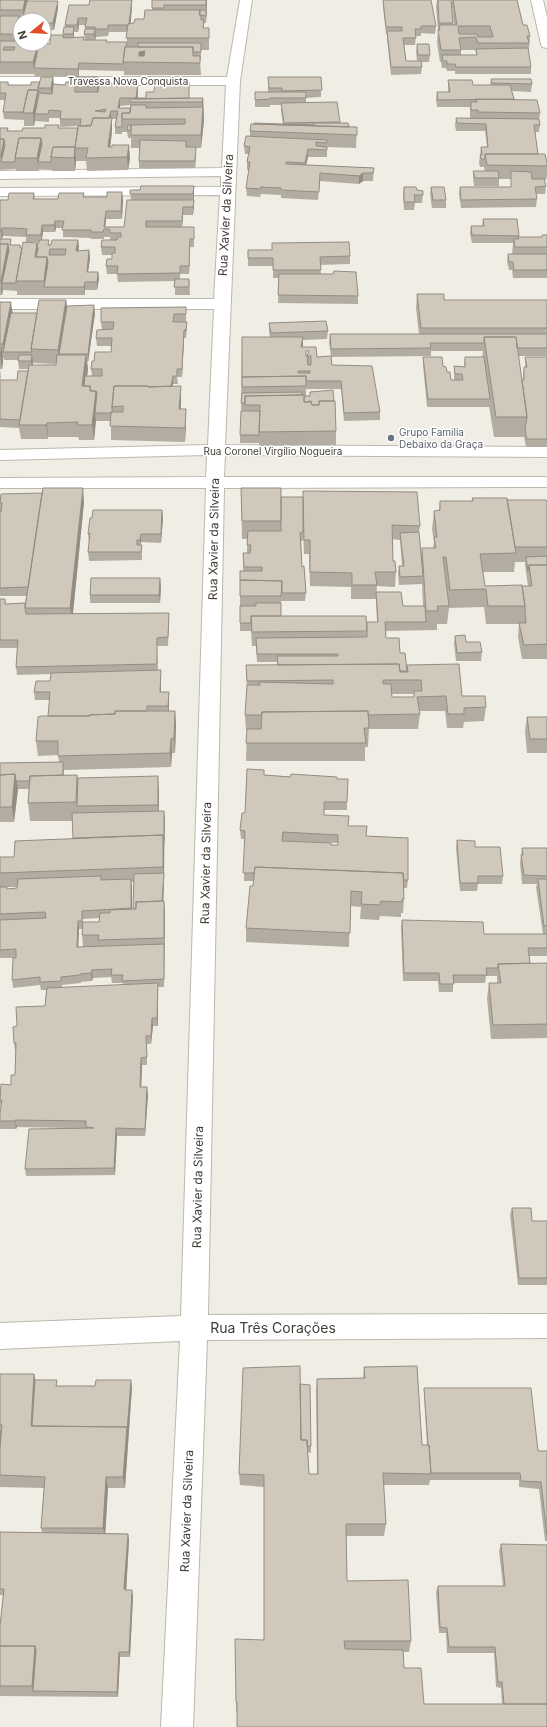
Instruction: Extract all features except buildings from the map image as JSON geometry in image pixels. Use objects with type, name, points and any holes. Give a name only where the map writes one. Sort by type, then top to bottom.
[{"type":"street","points":[[237,0],[258,0]]},
{"type":"street","name":"Rua Xavier da Silveira","points":[[177,1727],[194,1328],[215,482],[222,304],[233,82],[246,0]]},
{"type":"street","points":[[537,0],[547,44]]},
{"type":"street","name":"Travessa Nova Conquista","points":[[0,81],[233,82]]},
{"type":"street","points":[[0,175],[50,174],[228,182]]},
{"type":"street","points":[[46,192],[50,174]]},
{"type":"street","points":[[0,192],[46,192],[228,182]]},
{"type":"street","points":[[0,304],[222,304]]},
{"type":"street","name":"Rua Coronel Virgílio Nogueira","points":[[0,455],[217,450],[547,452]]},
{"type":"street","points":[[0,483],[547,482]]},
{"type":"street","name":"Rua Três Corações","points":[[0,1336],[194,1328],[547,1326]]},
{"type":"place","name":"Grupo Familia Debaixo da Graça","points":[[391,438]]}]
